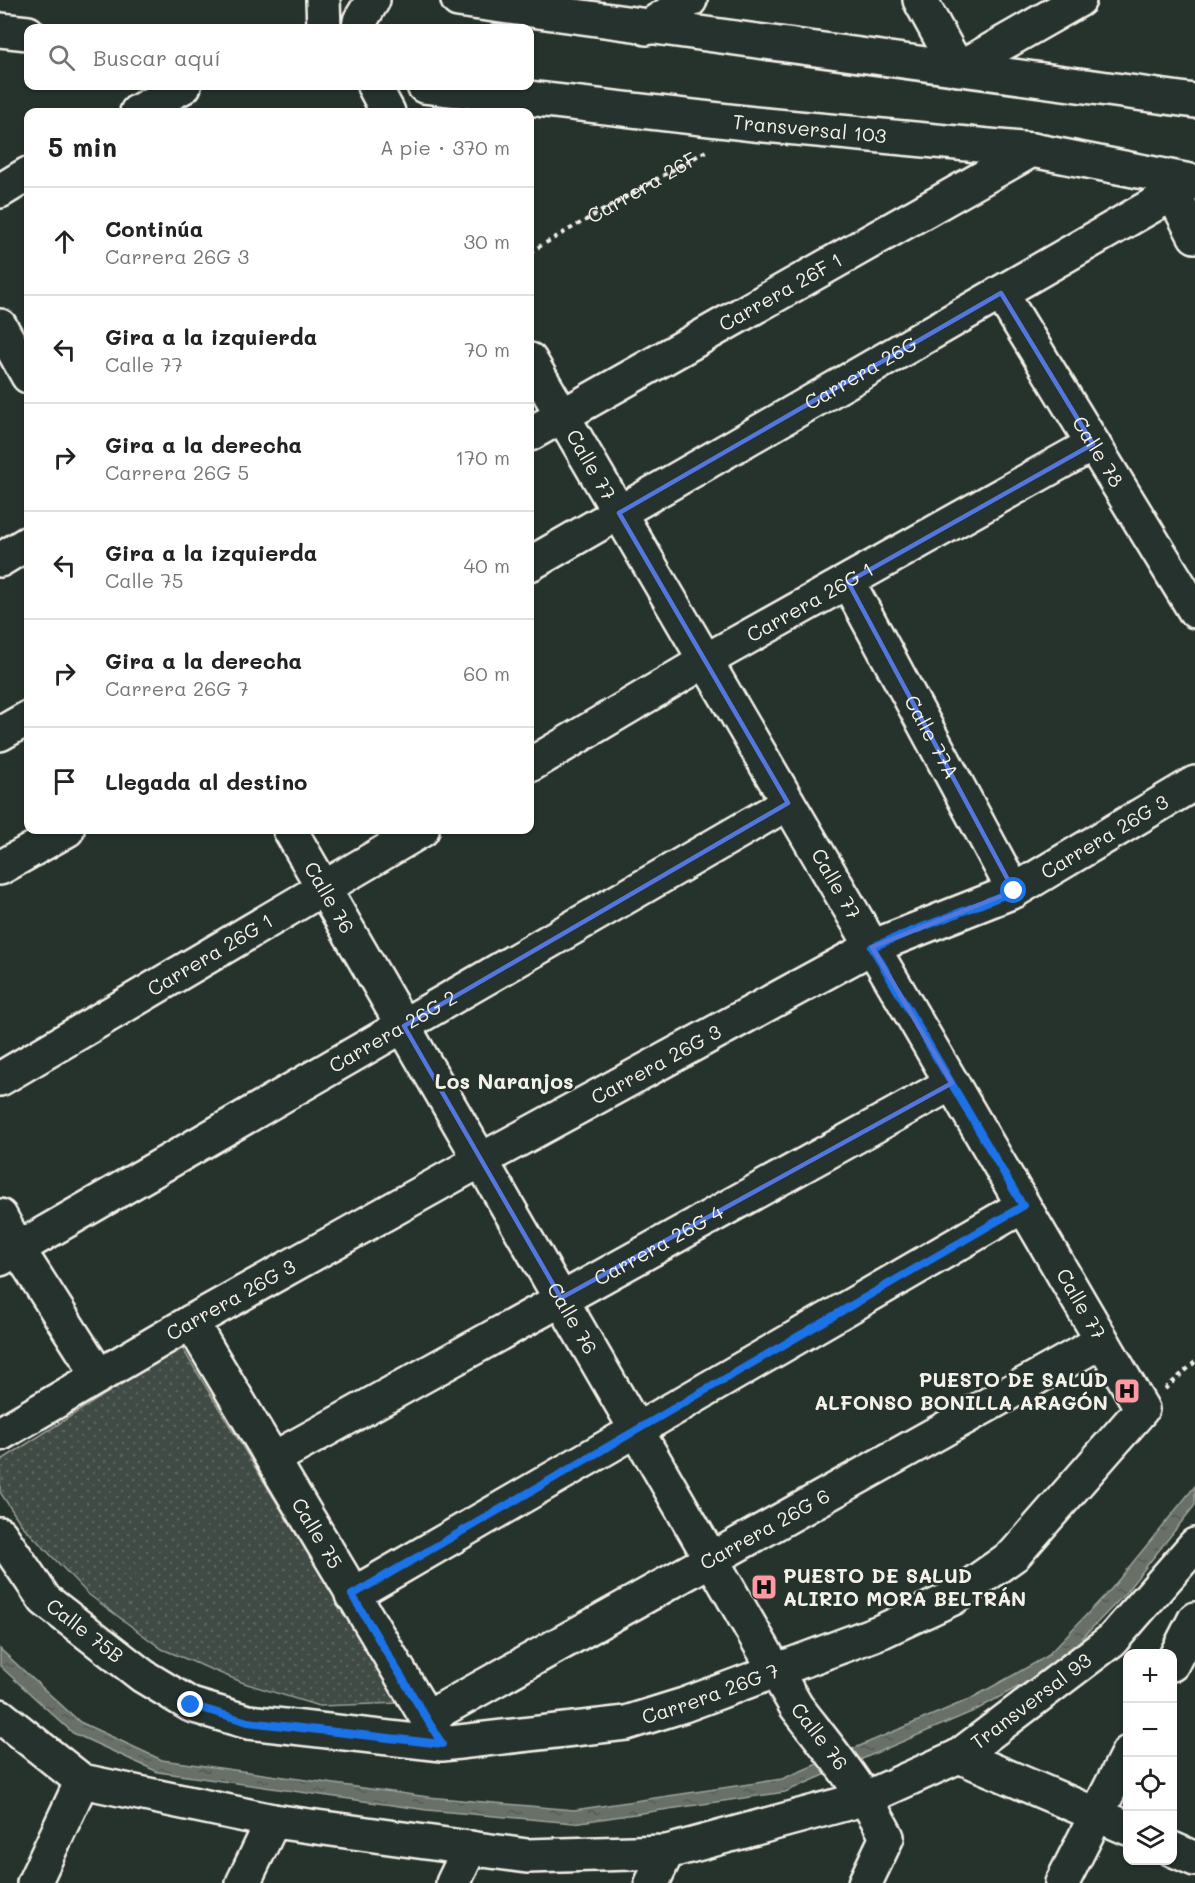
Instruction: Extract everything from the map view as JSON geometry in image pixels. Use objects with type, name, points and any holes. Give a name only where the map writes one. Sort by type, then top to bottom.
[{"type":"street","points":[[323,0],[324,24]]},
{"type":"street","points":[[360,24],[373,0]]},
{"type":"street","points":[[458,0],[646,28],[1195,101]]},
{"type":"street","points":[[646,28],[690,0]]},
{"type":"street","points":[[920,0],[958,69]]},
{"type":"street","points":[[958,69],[1079,0]]},
{"type":"street","points":[[0,30],[24,33]]},
{"type":"street","points":[[144,108],[177,90]]},
{"type":"street","points":[[376,90],[386,108]]},
{"type":"street","name":"Transversal 103","points":[[459,90],[754,124],[1032,150],[1187,186]]},
{"type":"street","name":"Carrera 26F 1","points":[[534,432],[1032,150]]},
{"type":"street","points":[[0,191],[24,176]]},
{"type":"street","points":[[1187,186],[1195,236]]},
{"type":"street","name":"Carrera 26G","points":[[534,562],[1187,186]]},
{"type":"street","name":"Calle 78","points":[[1000,293],[1195,611]]},
{"type":"street","points":[[0,326],[20,370]]},
{"type":"street","name":"Calle 77","points":[[534,367],[1142,1409]]},
{"type":"street","name":"Carrera 26G 1","points":[[534,763],[705,660],[1093,444]]},
{"type":"street","points":[[0,560],[24,545]]},
{"type":"street","name":"Calle 77A","points":[[848,582],[1014,891]]},
{"type":"street","points":[[0,734],[24,720]]},
{"type":"street","name":"Carrera 26G 3","points":[[0,1434],[191,1322],[481,1160],[872,947],[1014,891],[1195,783]]},
{"type":"street","name":"Carrera 26G 2","points":[[9,1254],[788,802]]},
{"type":"street","points":[[0,868],[60,834]]},
{"type":"street","name":"Calle 76","points":[[292,834],[796,1706],[862,1791],[887,1837],[865,1883]]},
{"type":"street","name":"Carrera 26G 1","points":[[0,1079],[415,834]]},
{"type":"street","name":"Carrera 26G 4","points":[[273,1459],[951,1083]]},
{"type":"street","points":[[352,1595],[1023,1206]]},
{"type":"street","points":[[0,1216],[9,1254],[99,1376]]},
{"type":"street","name":"Calle 75","points":[[191,1322],[434,1731]]},
{"type":"street","name":"Carrera 26G 6","points":[[434,1731],[712,1560],[1102,1341]]},
{"type":"street","name":"Carrera 26G 7","points":[[191,1705],[248,1722],[434,1731],[626,1724],[882,1631],[953,1598],[1014,1555],[1142,1409]]},
{"type":"street","name":"Calle 75B","points":[[0,1534],[45,1600],[143,1676],[191,1705]]},
{"type":"street","name":"Transversal 93","points":[[82,1781],[273,1821],[527,1856],[667,1852],[862,1791],[959,1756],[1112,1640],[1195,1545]]},
{"type":"street","points":[[1177,1656],[1195,1619]]},
{"type":"street","points":[[0,1716],[82,1781],[34,1883]]},
{"type":"street","points":[[959,1756],[1123,1826]]},
{"type":"street","points":[[1062,1883],[1126,1757]]},
{"type":"street","points":[[243,1883],[273,1821]]},
{"type":"street","points":[[453,1883],[470,1848]]},
{"type":"street","points":[[1177,1851],[1195,1859]]},
{"type":"street","points":[[652,1883],[667,1852]]},
{"type":"path","name":"Carrera 26F","points":[[534,250],[754,124]]},
{"type":"highlighted area","points":[[1001,293],[1093,444],[848,582],[1014,891],[872,947],[952,1083],[561,1298],[404,1026],[788,803],[619,513]]},
{"type":"shaded area","points":[[181,1346],[399,1703],[319,1706],[244,1683],[162,1649],[88,1594],[21,1524],[0,1492],[0,1461]]},
{"type":"water","points":[[1195,1486],[1195,1505],[1122,1597],[1054,1667],[976,1710],[785,1792],[574,1823],[427,1810],[158,1772],[73,1733],[0,1666],[0,1649],[80,1722],[162,1760],[428,1797],[574,1810],[782,1779],[970,1699],[1046,1657],[1112,1588]]},
{"type":"place","name":"PUESTO DE SALUD ALFONSO BONILLA ARAGÓN","points":[[1127,1391]]},
{"type":"place","name":"PUESTO DE SALUD ALIRIO MORA BELTRÁN","points":[[764,1587]]},
{"type":"district","name":"Los Naranjos","points":[[504,1082]]},
{"type":"route","points":[[191,1705],[248,1722],[442,1744],[352,1595],[1023,1206],[872,947],[1014,891]]}]
